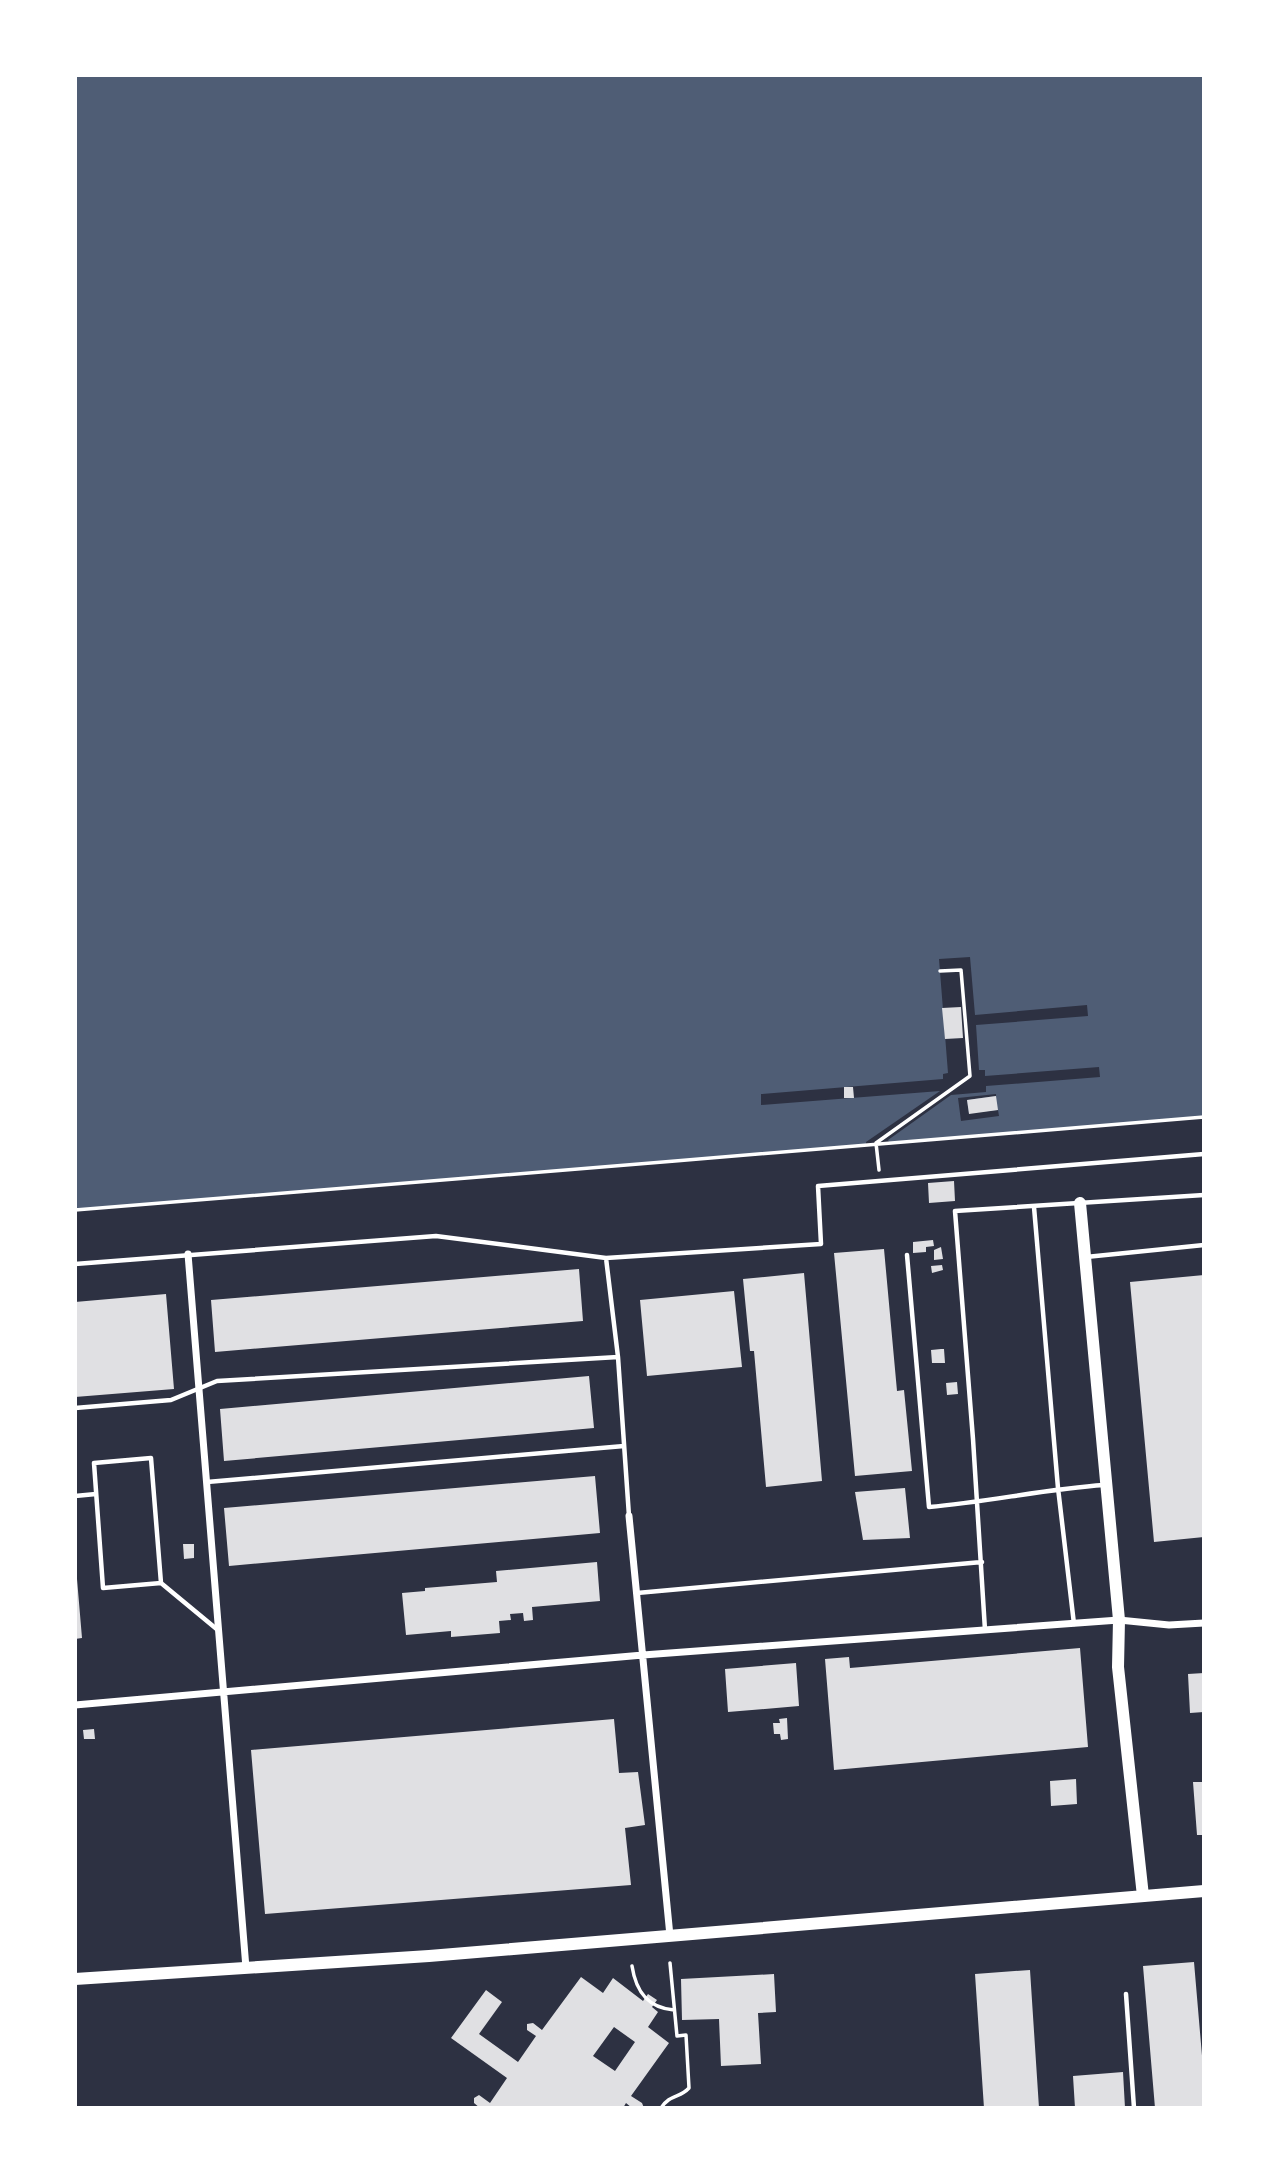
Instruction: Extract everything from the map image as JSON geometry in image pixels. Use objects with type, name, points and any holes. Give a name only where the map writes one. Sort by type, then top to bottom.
[{"type":"street","points":[[1080,1203],[1119,1620],[1118,1667],[1143,1896]]},
{"type":"street","points":[[188,1254],[246,1968]]},
{"type":"street","points":[[629,1516],[670,1936]]},
{"type":"street","points":[[75,1705],[643,1655],[1074,1623],[1119,1620],[1169,1625],[1204,1623]]},
{"type":"street","points":[[75,1979],[670,1936],[1204,1891]]},
{"type":"lane","points":[[75,1264],[436,1236],[606,1258],[821,1244],[818,1186],[1204,1153]]},
{"type":"lane","points":[[985,1630],[955,1211],[1204,1195]]},
{"type":"lane","points":[[1034,1207],[1058,1488],[1074,1623]]},
{"type":"lane","points":[[1085,1257],[1204,1245]]},
{"type":"lane","points":[[907,1255],[929,1507],[978,1503],[1058,1488],[1106,1485]]},
{"type":"lane","points":[[606,1258],[618,1357],[629,1516]]},
{"type":"lane","points":[[75,1408],[171,1400],[217,1381],[618,1357]]},
{"type":"lane","points":[[206,1482],[624,1446]]},
{"type":"lane","points":[[161,1583],[151,1458],[94,1463],[103,1588],[161,1583],[219,1631]]},
{"type":"lane","points":[[75,1496],[96,1494]]},
{"type":"lane","points":[[636,1593],[982,1562]]},
{"type":"lane","points":[[1126,1994],[1134,2108]]},
{"type":"path","points":[[876,1146],[970,1076],[961,970],[940,971]]},
{"type":"path","points":[[75,1210],[1204,1117]]},
{"type":"path","points":[[876,1146],[880,1180]]},
{"type":"path","points":[[661,2108],[666,2099],[687,2092],[689,2088],[686,2035],[677,2036],[670,1963]]},
{"type":"path","points":[[632,1966],[640,1993],[651,1999],[656,2007],[674,2010]]},
{"type":"water","points":[[75,75],[1204,75],[1204,1117],[75,1210]]},
{"type":"pier","points":[[970,957],[975,1015],[1087,1005],[1088,1016],[976,1025],[979,1070],[985,1070],[985,1076],[1099,1067],[1100,1077],[986,1086],[986,1092],[951,1095],[888,1140],[890,1144],[866,1147],[866,1142],[940,1091],[761,1105],[761,1094],[943,1079],[943,1074],[948,1073],[939,959]]},
{"type":"pier","points":[[996,1094],[967,1100],[969,1113],[998,1110],[999,1116],[961,1121],[958,1098]]},
{"type":"building","points":[[961,1007],[963,1038],[945,1039],[942,1008]]},
{"type":"building","points":[[844,1087],[853,1087],[854,1098],[844,1098]]},
{"type":"building","points":[[996,1096],[998,1110],[969,1114],[967,1100]]},
{"type":"building","points":[[954,1181],[955,1201],[929,1203],[928,1183]]},
{"type":"building","points":[[933,1240],[934,1246],[926,1247],[926,1252],[913,1253],[913,1242]]},
{"type":"building","points":[[941,1247],[943,1259],[934,1260],[934,1250]]},
{"type":"building","points":[[884,1249],[897,1391],[904,1390],[912,1471],[855,1476],[834,1253]]},
{"type":"building","points":[[942,1265],[943,1270],[932,1273],[931,1266]]},
{"type":"building","points":[[579,1269],[583,1321],[215,1352],[211,1300]]},
{"type":"building","points":[[804,1273],[822,1481],[766,1487],[754,1351],[750,1351],[743,1279]]},
{"type":"building","points":[[1204,1275],[1204,1537],[1154,1542],[1130,1282]]},
{"type":"building","points":[[734,1291],[742,1367],[647,1376],[640,1300]]},
{"type":"building","points":[[166,1294],[174,1389],[75,1397],[75,1302]]},
{"type":"building","points":[[944,1349],[945,1363],[932,1363],[931,1350]]},
{"type":"building","points":[[589,1376],[594,1428],[224,1461],[220,1409]]},
{"type":"building","points":[[957,1382],[958,1394],[947,1395],[946,1383]]},
{"type":"building","points":[[595,1476],[600,1533],[229,1566],[224,1508]]},
{"type":"building","points":[[905,1488],[910,1538],[863,1540],[855,1492]]},
{"type":"building","points":[[183,1544],[194,1544],[194,1558],[184,1559]]},
{"type":"building","points":[[597,1562],[600,1601],[532,1607],[533,1620],[524,1621],[523,1613],[510,1614],[511,1620],[499,1621],[500,1633],[451,1637],[451,1631],[406,1635],[402,1593],[425,1591],[425,1588],[497,1582],[496,1571]]},
{"type":"building","points":[[75,1579],[82,1638],[75,1639]]},
{"type":"building","points":[[1080,1648],[1088,1747],[834,1770],[825,1659],[849,1657],[850,1668]]},
{"type":"building","points":[[796,1663],[799,1706],[728,1712],[725,1669]]},
{"type":"building","points":[[1204,1673],[1204,1712],[1190,1713],[1188,1674]]},
{"type":"building","points":[[787,1718],[788,1739],[781,1740],[780,1734],[774,1734],[773,1723],[780,1723],[779,1719]]},
{"type":"building","points":[[614,1719],[619,1773],[638,1772],[645,1825],[625,1828],[631,1885],[265,1914],[251,1750]]},
{"type":"building","points":[[94,1729],[95,1739],[84,1739],[83,1730]]},
{"type":"building","points":[[1076,1779],[1077,1804],[1051,1806],[1050,1781]]},
{"type":"building","points":[[1193,1782],[1204,1782],[1204,1835],[1197,1835]]},
{"type":"building","points":[[1194,1962],[1204,2108],[1155,2108],[1143,1966]]},
{"type":"building","points":[[1030,1970],[1039,2108],[984,2108],[975,1974]]},
{"type":"building","points":[[774,1974],[776,2012],[758,2013],[761,2064],[721,2066],[719,2019],[682,2020],[681,1979]]},
{"type":"building","points":[[581,1977],[603,1993],[613,1978],[643,2001],[648,1994],[657,2000],[652,2007],[658,2012],[648,2027],[669,2043],[631,2096],[642,2103],[644,2108],[632,2108],[626,2103],[623,2108],[480,2108],[474,2103],[474,2098],[479,2095],[490,2103],[507,2078],[451,2038],[486,1990],[502,2002],[479,2034],[518,2062],[536,2036],[527,2030],[527,2024],[533,2023],[542,2030]],"holes":[[[614,2027],[635,2042],[615,2071],[593,2056]]]},
{"type":"building","points":[[1123,2072],[1125,2108],[1075,2108],[1073,2076]]}]
